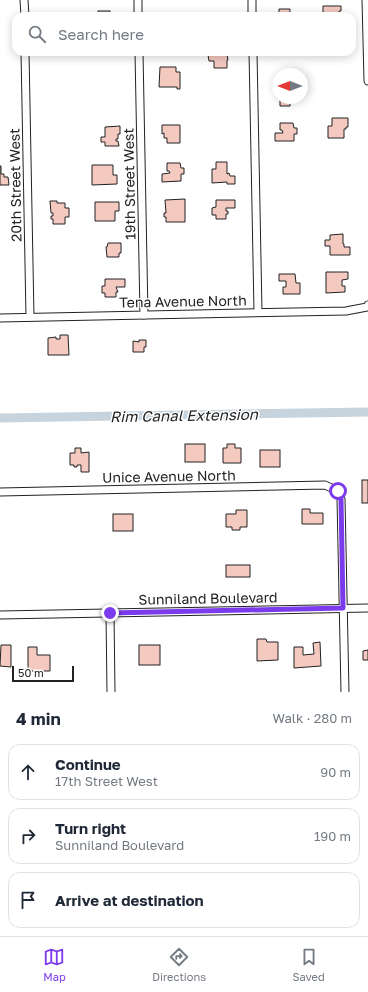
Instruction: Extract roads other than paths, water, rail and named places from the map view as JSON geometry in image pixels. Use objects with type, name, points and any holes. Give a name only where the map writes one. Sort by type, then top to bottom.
[{"type":"street","points":[[24,0],[25,12]]},
{"type":"street","points":[[138,0],[138,12]]},
{"type":"street","points":[[252,0],[252,12]]},
{"type":"street","points":[[366,0],[368,81]]},
{"type":"street","name":"20th Street West","points":[[26,56],[30,317]]},
{"type":"street","name":"19th Street West","points":[[139,56],[144,315]]},
{"type":"street","points":[[253,56],[258,312]]},
{"type":"street","name":"Tena Avenue North","points":[[0,318],[346,311],[368,306]]},
{"type":"street","name":"Unice Avenue North","points":[[0,492],[325,485],[338,491],[341,499],[343,608]]},
{"type":"street","points":[[343,608],[345,692]]},
{"type":"street","name":"Sunniland Boulevard","points":[[0,615],[368,608]]},
{"type":"street","points":[[110,613],[111,692]]},
{"type":"waterway","name":"Rim Canal Extension","points":[[0,418],[368,412]]}]
